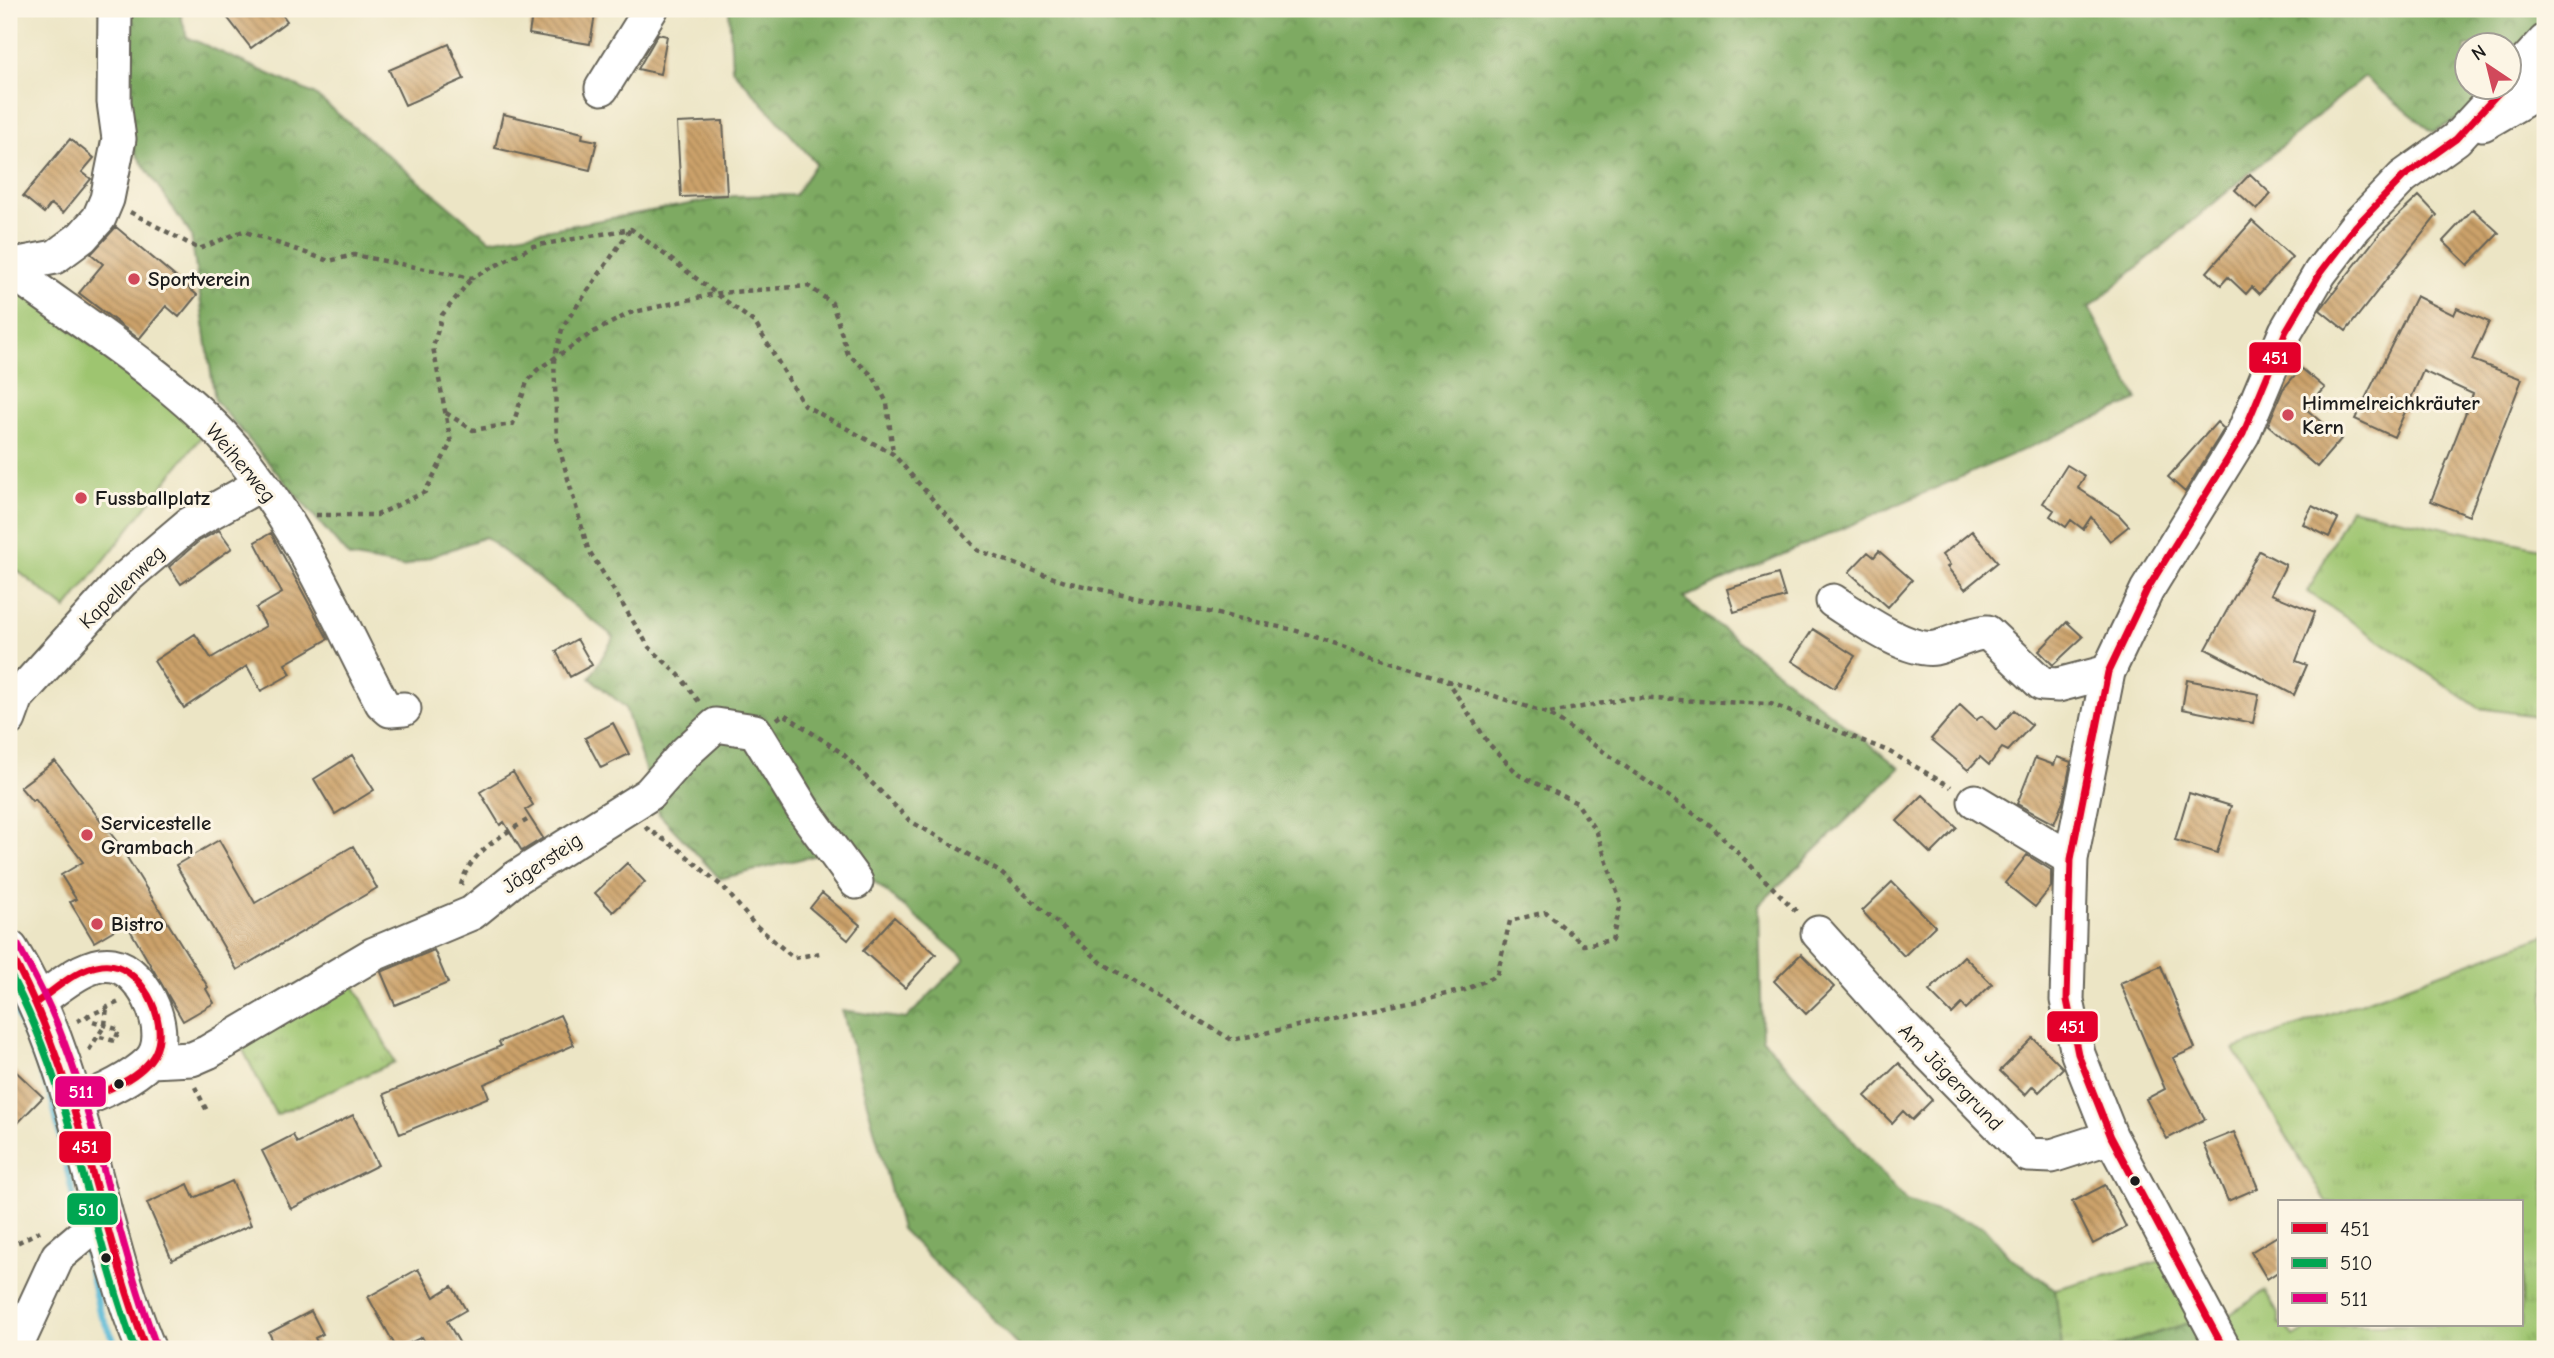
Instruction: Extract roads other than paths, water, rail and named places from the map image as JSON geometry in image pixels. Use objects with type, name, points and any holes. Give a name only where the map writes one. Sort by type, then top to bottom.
[{"type":"main road","points":[[9,950],[37,1002],[74,1103],[122,1286],[146,1349]]},
{"type":"street","points":[[9,267],[55,257],[82,237],[99,218],[107,200],[119,139],[114,102],[115,9]]},
{"type":"street","points":[[602,88],[651,9]]},
{"type":"street","points":[[2522,66],[2545,41]]},
{"type":"street","points":[[2224,1349],[2111,1137],[2078,1054],[2067,1000],[2071,859],[2108,672],[2147,590],[2243,434],[2286,331],[2320,273],[2355,227],[2403,177],[2456,139],[2545,88]]},
{"type":"street","points":[[2456,139],[2490,102]]},
{"type":"street","name":"Weiherweg","points":[[9,267],[173,391],[222,435],[283,515],[382,703],[390,710],[404,709]]},
{"type":"street","name":"Kapellenweg","points":[[9,719],[17,697],[122,581],[187,526],[261,484]]},
{"type":"street","points":[[1833,601],[1911,646],[1933,648],[1972,634],[1987,632],[2042,684],[2058,685],[2108,672]]},
{"type":"street","name":"Jägersteig","points":[[151,1061],[192,1059],[208,1052],[373,954],[472,913],[514,879],[623,813],[649,794],[686,752],[716,725],[755,731],[804,811],[856,882]]},
{"type":"street","points":[[1975,801],[2071,859]]},
{"type":"street","name":"Am Jägergrund","points":[[1818,933],[1896,1020],[2028,1155],[2052,1156],[2111,1137]]},
{"type":"street","points":[[37,1002],[81,973],[98,966],[112,965],[125,970],[141,983],[153,1007],[159,1035],[151,1061],[119,1083],[74,1103]]},
{"type":"street","points":[[15,1349],[58,1256],[103,1218]]},
{"type":"waterway","points":[[9,993],[53,1102],[76,1209]]},
{"type":"waterway","points":[[86,1251],[99,1310],[118,1349]]},
{"type":"place","name":"Sportverein","points":[[134,279]]},
{"type":"place","name":"Himmelreichkräuter Kern","points":[[2288,415]]},
{"type":"place","name":"Fussballplatz","points":[[81,498]]},
{"type":"place","name":"Servicestelle Grambach","points":[[87,835]]},
{"type":"place","name":"Bistro","points":[[97,924]]}]
